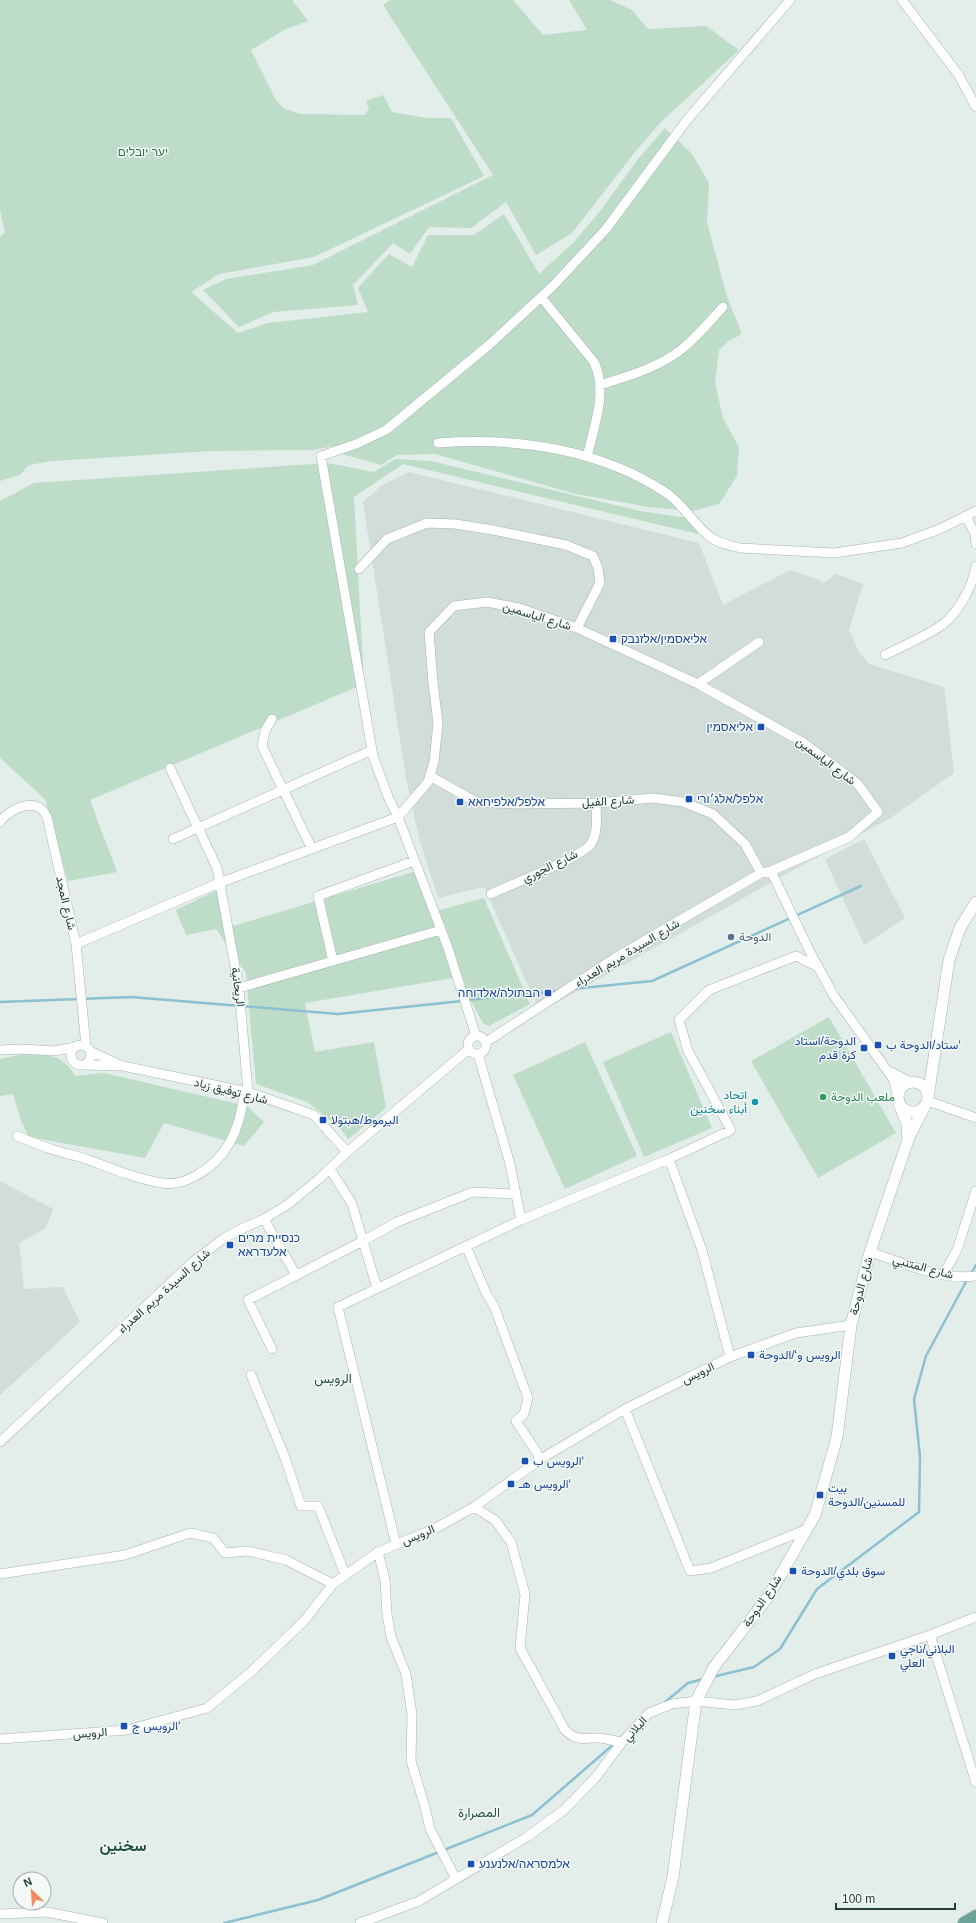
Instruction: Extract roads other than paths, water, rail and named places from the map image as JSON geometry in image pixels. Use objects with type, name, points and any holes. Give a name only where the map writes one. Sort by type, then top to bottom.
[{"type":"main road","points":[[964,1923],[976,1916]]},
{"type":"street","points":[[476,1036],[441,930],[398,817],[388,799],[372,750],[328,487],[321,456],[356,444],[386,430],[489,345],[541,297],[606,229],[687,120],[790,0]]},
{"type":"street","points":[[902,0],[958,74],[976,107]]},
{"type":"street","points":[[541,297],[594,362],[599,373],[600,398],[587,457]]},
{"type":"street","points":[[600,386],[642,371],[681,349],[723,307]]},
{"type":"street","points":[[438,444],[483,440],[520,443],[557,448],[607,463],[645,480],[669,495],[683,507],[708,536],[728,545],[740,548],[834,553],[902,543],[940,529],[976,511]]},
{"type":"street","points":[[966,516],[975,534],[976,544]]},
{"type":"street","points":[[359,569],[387,539],[427,523],[455,524],[493,530],[566,545],[593,556],[598,568],[600,583],[577,628]]},
{"type":"street","points":[[885,655],[941,627],[960,606],[975,576],[976,566]]},
{"type":"street","name":"شارع الياسمين","points":[[398,817],[419,793],[430,776],[438,723],[429,632],[454,606],[487,602],[519,608],[577,628],[698,684],[804,743],[857,783],[878,812],[849,837],[771,871]]},
{"type":"street","points":[[698,684],[759,642]]},
{"type":"street","points":[[272,719],[266,731],[262,746],[282,790],[312,849]]},
{"type":"street","points":[[174,839],[372,750]]},
{"type":"street","name":"الريحانية","points":[[17,1136],[116,1170],[162,1183],[176,1183],[194,1177],[206,1170],[219,1159],[228,1146],[236,1128],[242,1111],[246,1092],[240,988],[217,868],[170,768]]},
{"type":"street","name":"شارع الفيل","points":[[430,776],[476,802],[517,804],[596,803],[653,798],[683,802],[713,814],[745,844],[761,873]]},
{"type":"street","name":"شارع الجوري","points":[[491,894],[555,866],[590,845],[596,830],[596,803]]},
{"type":"street","name":"شارع المجد","points":[[0,822],[16,809],[29,806],[38,807],[47,817],[76,944],[88,1049]]},
{"type":"street","points":[[76,944],[219,883],[398,817]]},
{"type":"street","points":[[333,961],[318,896],[414,861]]},
{"type":"street","points":[[771,871],[818,967],[844,1012],[894,1080],[899,1102],[902,1108],[912,1112],[917,1112],[927,1101]]},
{"type":"street","name":"شارع السيدة مريم العدراء","points":[[486,1042],[615,958],[761,873],[771,871]]},
{"type":"street","name":"شارع الدوحة","points":[[662,1923],[674,1870],[696,1701],[714,1667],[768,1597],[815,1514],[837,1437],[851,1324],[870,1252],[908,1140],[927,1101],[949,960],[960,928],[976,902]]},
{"type":"street","points":[[240,988],[441,930]]},
{"type":"street","points":[[396,1544],[338,1306],[521,1220],[669,1159],[731,1130],[688,1051],[680,1020],[709,990],[759,969],[796,956],[818,967]]},
{"type":"street","points":[[476,1036],[483,1037],[486,1042],[486,1049],[478,1054],[473,1053],[469,1049],[469,1040],[476,1036]]},
{"type":"street","points":[[0,1050],[21,1049],[53,1051],[80,1045],[123,1066]]},
{"type":"street","points":[[74,1063],[71,1054],[76,1047]]},
{"type":"street","points":[[85,1065],[90,1061],[88,1049]]},
{"type":"street","name":"شارع السيدة مريم العدراء","points":[[0,1442],[194,1261],[229,1236],[264,1220],[287,1206],[330,1169],[347,1152],[469,1049]]},
{"type":"street","points":[[53,1051],[81,1066],[123,1066]]},
{"type":"street","points":[[478,1054],[510,1164],[521,1220]]},
{"type":"street","points":[[899,1102],[899,1090],[902,1086],[914,1082],[934,1061]]},
{"type":"street","name":"شارع توفيق زياد","points":[[123,1066],[246,1092],[314,1115],[347,1152]]},
{"type":"street","points":[[888,1070],[894,1075],[914,1082],[925,1088],[927,1101]]},
{"type":"street","points":[[927,1101],[976,1118]]},
{"type":"street","name":"شارع الدوحة","points":[[899,1102],[907,1123],[908,1140]]},
{"type":"street","points":[[669,1159],[702,1250],[730,1357]]},
{"type":"street","points":[[330,1169],[352,1204],[377,1288]]},
{"type":"street","points":[[943,1275],[957,1250],[976,1191]]},
{"type":"street","points":[[272,1348],[248,1300],[397,1222],[473,1192],[515,1194]]},
{"type":"street","points":[[264,1220],[296,1275]]},
{"type":"street","points":[[466,1246],[486,1293],[494,1306],[528,1398],[524,1414],[516,1421],[541,1459]]},
{"type":"street","name":"شارع المتنبي","points":[[870,1252],[943,1275],[964,1278],[976,1276]]},
{"type":"street","name":"الرويس","points":[[0,1739],[127,1730],[207,1708],[251,1672],[304,1621],[333,1584],[378,1552],[436,1528],[474,1507],[541,1459],[625,1409],[730,1357],[796,1333],[851,1324]]},
{"type":"street","points":[[251,1375],[284,1455],[300,1506],[318,1506],[345,1574]]},
{"type":"street","points":[[625,1409],[690,1571],[711,1568],[805,1530]]},
{"type":"street","points":[[474,1507],[496,1520],[511,1542],[525,1594],[520,1648],[565,1730],[574,1738],[583,1740],[599,1738],[622,1742]]},
{"type":"street","points":[[0,1574],[125,1555],[190,1533],[213,1538],[225,1553],[248,1551],[286,1560],[333,1584]]},
{"type":"street","points":[[378,1552],[385,1580],[387,1614],[391,1637],[406,1674],[412,1715],[411,1761],[430,1829],[456,1879]]},
{"type":"street","name":"البلاني","points":[[360,1923],[419,1901],[527,1837],[564,1810],[596,1777],[622,1742],[650,1713],[672,1704],[696,1701],[735,1705],[757,1701],[815,1674],[930,1635],[976,1617]]},
{"type":"street","points":[[930,1635],[976,1783]]},
{"type":"street","points":[[0,1914],[46,1912],[97,1922]]},
{"type":"waterway","points":[[572,989],[652,981],[861,886]]},
{"type":"waterway","points":[[467,1000],[559,991]]},
{"type":"waterway","points":[[0,1002],[131,997],[338,1014],[462,1001]]},
{"type":"waterway","points":[[971,1274],[976,1265]]},
{"type":"waterway","points":[[712,1677],[754,1667],[780,1649],[817,1589],[919,1512],[920,1457],[914,1399],[926,1356],[968,1278]]},
{"type":"waterway","points":[[664,1703],[688,1683],[703,1679]]},
{"type":"waterway","points":[[444,1850],[532,1815],[615,1743]]},
{"type":"waterway","points":[[224,1923],[318,1900],[439,1852]]},
{"type":"place","name":"אליאסמין/אלזנבק","points":[[613,639]]},
{"type":"place","name":"אליאסמין","points":[[761,727]]},
{"type":"place","name":"אלפל/אלג׳ורי","points":[[689,799]]},
{"type":"place","name":"אלפל/אלפיחאא","points":[[460,802]]},
{"type":"place","name":"الدوحة","points":[[731,937]]},
{"type":"place","name":"הבתולה/אלדוחה","points":[[548,993]]},
{"type":"place","name":"ستاد/الدوحة ب‘","points":[[878,1045]]},
{"type":"place","name":"الدوحة/استاد كرة قدم","points":[[864,1048]]},
{"type":"place","name":"ملعب الدوحة","points":[[823,1097]]},
{"type":"place","name":"اتحاد أبناء سخنين","points":[[755,1102]]},
{"type":"place","name":"اليرموط/هبتولا","points":[[323,1120]]},
{"type":"place","name":"כנסיית מרים אלעדראא","points":[[230,1245]]},
{"type":"place","name":"الرويس و‘/الدوحة","points":[[751,1355]]},
{"type":"place","name":"الرويس ب‘","points":[[525,1461]]},
{"type":"place","name":"الرويس هـ‘","points":[[511,1484]]},
{"type":"place","name":"بيت للمسنين/الدوحة","points":[[820,1495]]},
{"type":"place","name":"سوق بلدي/الدوحة","points":[[793,1571]]},
{"type":"place","name":"البلاني/ناجي العلي","points":[[892,1656]]},
{"type":"place","name":"الرويس ج‘","points":[[124,1726]]},
{"type":"place","name":"אלמסראה/אלנענע","points":[[471,1864]]},
{"type":"district","name":"الرويس","points":[[333,1378]]},
{"type":"district","name":"المصرارة","points":[[479,1812]]},
{"type":"district","name":"سخنين","points":[[123,1845]]},
{"type":"park label","name":"יער יובלים","points":[[143,152]]}]
